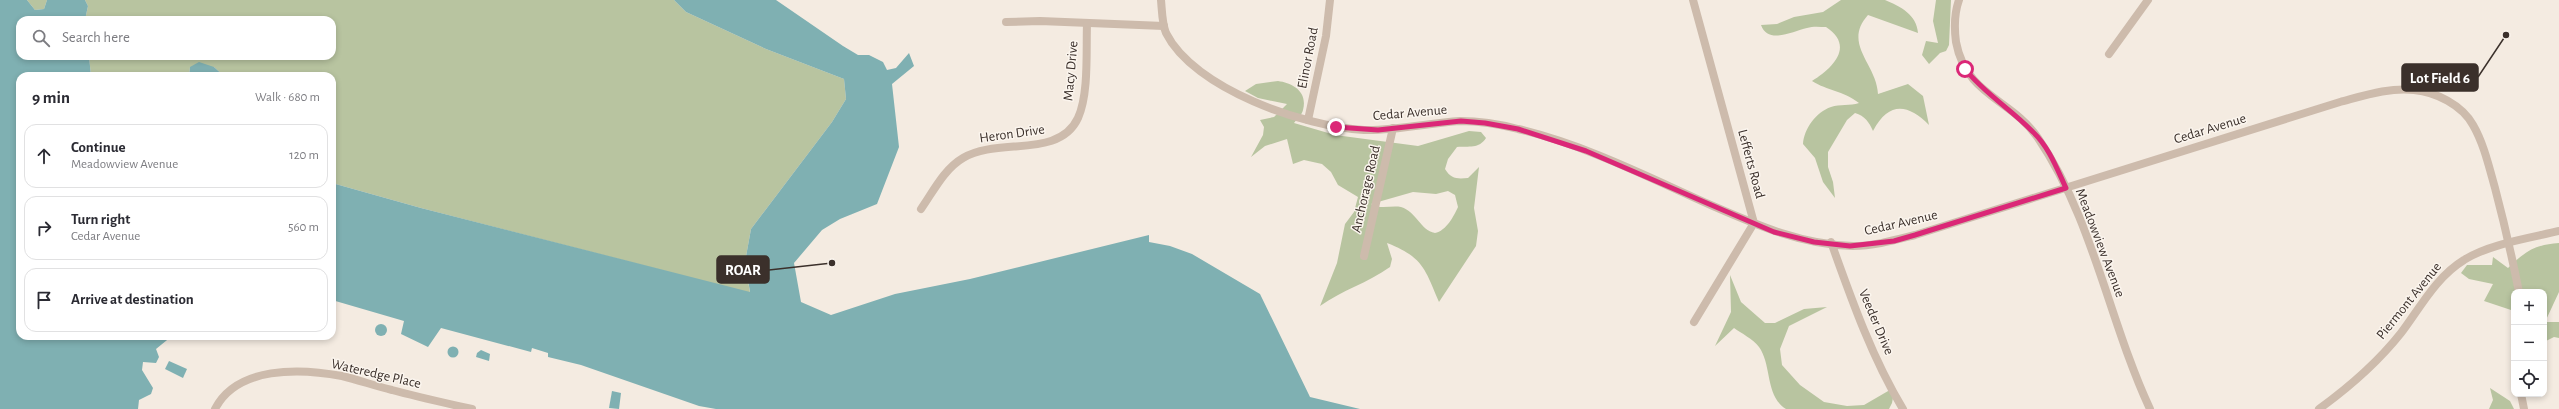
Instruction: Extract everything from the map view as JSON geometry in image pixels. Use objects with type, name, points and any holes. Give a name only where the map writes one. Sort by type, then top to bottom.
[{"type":"street","name":"Cedar Avenue","points":[[1161,0],[1164,26],[1171,40],[1181,54],[1212,80],[1260,104],[1289,116],[1363,130],[1461,121],[1485,123],[1518,129],[1586,151],[1754,223],[1799,239],[1860,246],[1894,241],[2340,102],[2382,91],[2413,89],[2429,92],[2459,108],[2473,124],[2486,155],[2510,243],[2518,289]]},
{"type":"street","name":"Elinor Road","points":[[1308,120],[1326,36],[1330,0]]},
{"type":"street","name":"Lefferts Road","points":[[1694,0],[1754,223]]},
{"type":"street","name":"Meadowview Avenue","points":[[1959,0],[1954,31],[1959,57],[1965,69],[1979,86],[2035,133],[2052,158],[2066,188],[2104,286],[2132,372],[2150,409]]},
{"type":"street","points":[[2109,54],[2148,0]]},
{"type":"street","name":"Macy Drive","points":[[1006,22],[1040,21],[1164,26]]},
{"type":"street","name":"Macy Drive","points":[[1061,137],[1071,128],[1078,118],[1083,101],[1087,24]]},
{"type":"street","name":"Anchorage Road","points":[[1364,256],[1393,128]]},
{"type":"street","name":"Heron Drive","points":[[921,209],[945,174],[954,164],[970,153],[993,147],[1047,143],[1061,137]]},
{"type":"street","points":[[1694,322],[1754,223]]},
{"type":"street","name":"Piermont Avenue","points":[[2319,409],[2339,394],[2382,354],[2449,271],[2474,255],[2510,243],[2559,231]]},
{"type":"street","name":"Veeder Drive","points":[[1831,242],[1846,286],[1892,390],[1903,409]]},
{"type":"street","name":"Wateredge Place","points":[[215,409],[221,397],[235,386],[255,377],[302,372],[342,376],[472,409]]},
{"type":"street","points":[[2522,397],[2524,409]]},
{"type":"green space","points":[[27,0],[47,0],[44,9],[35,10]]},
{"type":"green space","points":[[85,0],[674,0],[686,12],[766,49],[844,79],[846,99],[832,122],[751,229],[745,262],[750,293],[421,208],[336,184],[336,72],[220,72],[214,67],[190,67],[189,72],[91,72],[89,60],[336,60],[336,16],[86,16],[88,6]]},
{"type":"green space","points":[[1841,0],[1885,0],[1902,8],[1915,21],[1918,33],[1868,15],[1861,25],[1858,35],[1859,45],[1876,83],[1878,94],[1908,84],[1923,96],[1929,125],[1914,113],[1899,109],[1892,110],[1886,114],[1879,121],[1873,131],[1866,120],[1855,113],[1847,120],[1828,152],[1828,167],[1833,182],[1835,198],[1823,182],[1815,158],[1803,144],[1808,127],[1820,113],[1834,106],[1859,103],[1847,95],[1812,81],[1827,70],[1838,56],[1840,49],[1839,42],[1835,34],[1826,27],[1809,27],[1788,34],[1775,36],[1764,31],[1761,25],[1777,24],[1794,17],[1823,12]]},
{"type":"green space","points":[[1936,0],[1951,0],[1949,45],[1946,51],[1940,53],[1929,64],[1922,55],[1926,41],[1938,43],[1933,21]]},
{"type":"green space","points":[[1278,81],[1289,84],[1298,89],[1304,103],[1302,114],[1294,123],[1335,135],[1418,146],[1469,131],[1481,132],[1486,138],[1483,142],[1473,146],[1457,147],[1448,159],[1445,169],[1452,177],[1468,178],[1479,167],[1474,208],[1478,231],[1476,246],[1439,302],[1426,273],[1416,259],[1399,248],[1387,243],[1392,259],[1390,267],[1373,278],[1328,300],[1320,306],[1337,263],[1345,224],[1354,212],[1358,197],[1338,185],[1331,172],[1322,164],[1304,160],[1293,164],[1287,139],[1265,146],[1251,157],[1263,135],[1264,127],[1260,120],[1274,117],[1287,104],[1258,98],[1245,91],[1256,84]],"holes":[[[1448,191],[1455,195],[1458,207],[1454,215],[1443,229],[1435,233],[1426,228],[1406,209],[1401,207],[1378,207],[1371,204],[1413,192],[1436,194]]]},
{"type":"green space","points":[[2559,243],[2559,292],[2547,318],[2547,289],[2511,289],[2511,310],[2484,301],[2493,284],[2469,279],[2461,273],[2467,265],[2492,265],[2493,257],[2508,268],[2525,253],[2537,247]]},
{"type":"green space","points":[[1730,275],[1741,302],[1765,323],[1775,323],[1804,309],[1827,307],[1789,326],[1780,349],[1782,365],[1800,385],[1824,402],[1847,406],[1864,405],[1895,387],[1892,403],[1889,409],[1786,409],[1779,403],[1775,396],[1763,354],[1754,341],[1734,328],[1715,346],[1731,312]]},
{"type":"green space","points":[[2547,322],[2559,322],[2559,338],[2554,337],[2547,340]]},
{"type":"green space","points":[[2490,388],[2510,401],[2514,409],[2489,409],[2493,400]]},
{"type":"water","points":[[0,0],[27,0],[35,10],[44,9],[47,0],[85,0],[88,6],[86,16],[16,16],[16,60],[89,60],[91,72],[16,72],[16,340],[167,340],[156,349],[159,357],[156,363],[143,362],[142,370],[153,388],[151,394],[139,400],[138,409],[0,409]]},
{"type":"water","points":[[674,0],[776,0],[858,55],[869,55],[883,62],[887,70],[896,68],[909,53],[914,66],[892,84],[899,147],[877,204],[840,219],[822,230],[794,263],[801,302],[831,315],[895,294],[970,279],[1149,235],[1149,242],[1170,246],[1192,254],[1260,294],[1310,397],[1360,409],[716,409],[699,406],[581,365],[548,357],[548,353],[532,348],[531,352],[441,328],[428,347],[401,334],[404,321],[336,301],[336,184],[421,208],[750,292],[745,262],[751,229],[832,122],[846,99],[844,79],[766,49],[686,12]]},
{"type":"water","points":[[199,62],[214,67],[220,72],[189,72],[190,67]]},
{"type":"water","points":[[379,324],[383,324],[387,330],[383,336],[379,336],[375,332],[375,328]]},
{"type":"water","points":[[451,347],[455,347],[457,348],[457,356],[451,357],[448,354],[448,350]]},
{"type":"water","points":[[481,350],[490,354],[489,361],[476,357],[477,353]]},
{"type":"water","points":[[169,361],[187,369],[183,378],[165,369]]},
{"type":"water","points":[[612,391],[621,393],[619,409],[609,408]]},
{"type":"place","name":"Lot Field 6","points":[[2506,35]]},
{"type":"place","name":"ROAR","points":[[832,263]]},
{"type":"route","points":[[1336,127],[1378,130],[1461,121],[1485,123],[1518,129],[1557,140],[1586,151],[1774,232],[1814,242],[1831,242],[1850,246],[1860,246],[1894,241],[2066,188],[2052,158],[2035,133],[2018,117],[1991,98],[1965,69]]}]
